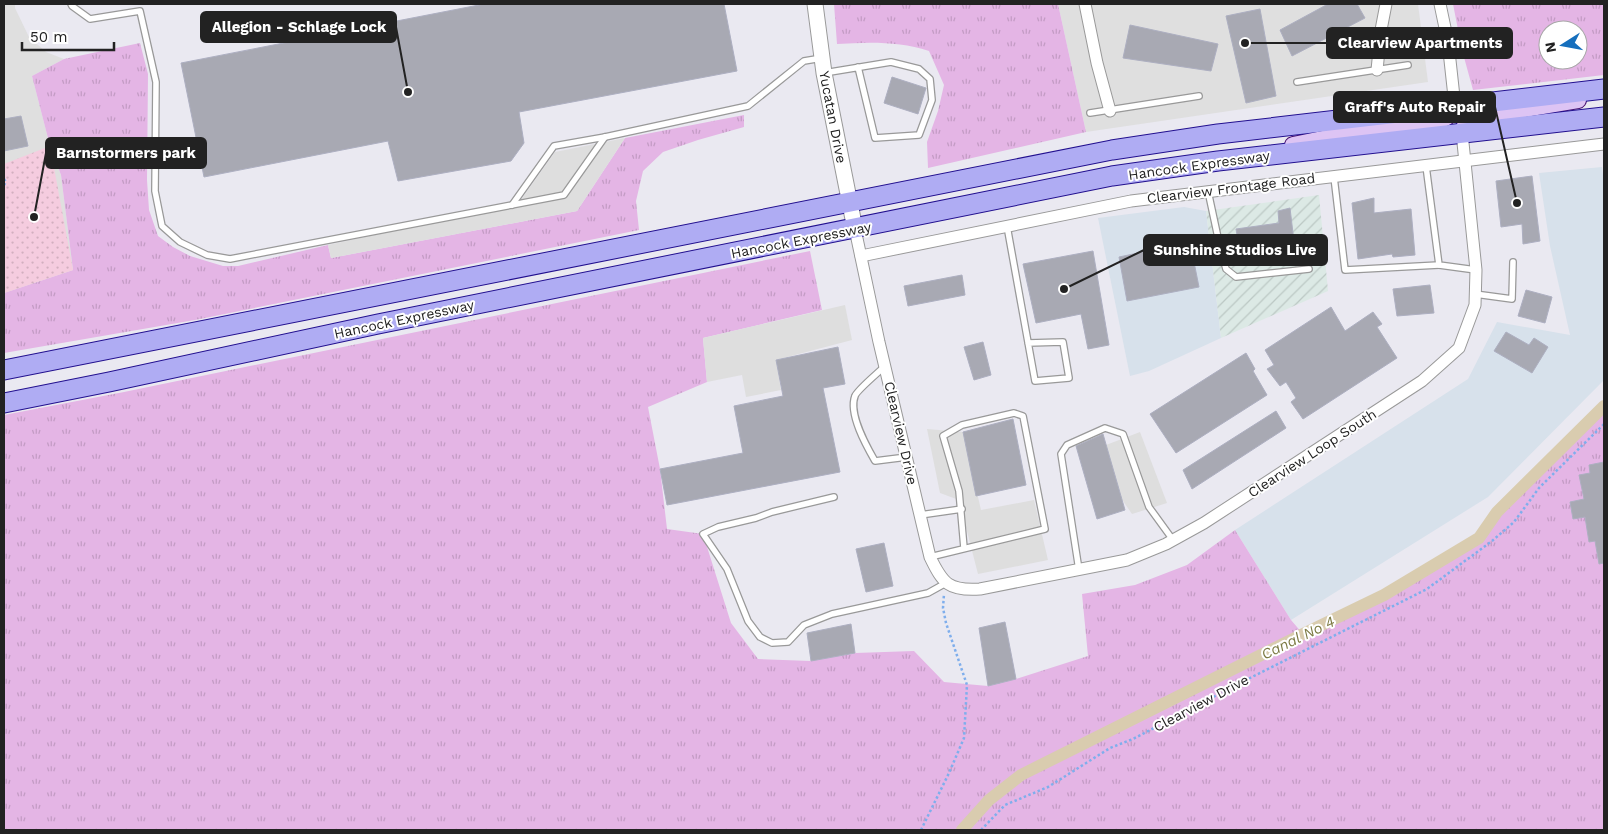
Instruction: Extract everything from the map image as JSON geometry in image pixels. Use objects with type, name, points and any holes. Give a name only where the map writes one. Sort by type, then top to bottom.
[{"type":"main road","name":"Hancock Expressway","points":[[4,370],[1103,152],[1178,140],[1604,89]]},
{"type":"main road","points":[[1462,133],[1464,126],[1469,120],[1477,117],[1575,101],[1604,93]]},
{"type":"main road","points":[[1260,156],[1296,145],[1347,134],[1438,121],[1447,118],[1455,106]]},
{"type":"main road","name":"Hancock Expressway","points":[[4,403],[388,322],[1112,176],[1218,160],[1604,117]]},
{"type":"street","name":"Yucatan Drive","points":[[815,4],[823,65],[855,229]]},
{"type":"street","points":[[1085,4],[1097,63],[1110,110]]},
{"type":"street","points":[[1376,70],[1386,4]]},
{"type":"street","points":[[1440,4],[1448,42],[1455,106]]},
{"type":"street","name":"Clearview Loop South","points":[[946,583],[955,587],[980,589],[1127,560],[1173,540],[1204,523],[1422,381],[1459,348],[1475,304],[1476,270],[1462,133]]},
{"type":"street","name":"Clearview Frontage Road","points":[[861,256],[1131,201],[1604,144]]},
{"type":"street","name":"Clearview Drive","points":[[855,229],[930,556],[938,574],[946,583]]},
{"type":"lane","points":[[71,4],[90,20],[140,11],[156,82],[155,191],[162,226],[180,242],[207,255],[230,259],[564,195],[605,137]]},
{"type":"lane","points":[[512,205],[554,146],[748,106],[804,61],[823,65],[858,67],[891,62],[920,69],[930,79],[932,100],[919,135],[875,138],[858,67]]},
{"type":"lane","points":[[1297,82],[1408,65]]},
{"type":"lane","points":[[1090,113],[1199,96]]},
{"type":"lane","points":[[1426,165],[1438,265]]},
{"type":"lane","points":[[1334,176],[1345,270],[1438,265],[1476,270]]},
{"type":"lane","points":[[1208,191],[1226,269],[1236,276],[1309,270]]},
{"type":"lane","points":[[1007,226],[1028,343],[1035,381],[1069,378],[1063,342],[1028,343]]},
{"type":"lane","points":[[1475,294],[1512,299],[1513,262]]},
{"type":"lane","points":[[885,366],[855,396],[854,409],[864,441],[875,462],[906,456]]},
{"type":"lane","points":[[930,556],[1045,530],[1023,416],[1014,413],[962,425],[943,436],[959,491],[964,548]]},
{"type":"lane","points":[[1079,570],[1060,454],[1067,444],[1105,428],[1123,434],[1149,507],[1173,540]]},
{"type":"lane","points":[[834,497],[718,527],[703,534],[726,569],[748,621],[760,637],[772,643],[788,642],[804,625],[832,614],[928,593],[946,583]]},
{"type":"lane","points":[[920,515],[962,509]]},
{"type":"path","points":[[4,179],[6,182],[4,185]]},
{"type":"path","name":"Clearview Drive","points":[[981,830],[1005,805],[1048,787],[1110,748],[1133,739],[1427,589],[1492,541],[1514,522],[1538,488],[1604,424]]},
{"type":"path","points":[[921,830],[949,774],[964,738],[967,686],[946,623],[943,608],[946,583]]},
{"type":"shaded area","points":[[4,4],[15,4],[15,8],[29,37],[46,52],[64,59],[32,76],[50,146],[61,175],[73,270],[4,293]]},
{"type":"shaded area","points":[[1058,4],[1418,4],[1428,82],[1086,132]]},
{"type":"shaded area","points":[[625,138],[577,211],[331,258],[328,245],[518,204],[555,152]]},
{"type":"shaded area","points":[[50,146],[73,270],[4,293],[4,164]]},
{"type":"shaded area","points":[[1602,167],[1604,183],[1604,380],[1488,497],[1291,620],[1235,530],[1468,379],[1497,322],[1570,335],[1550,246],[1539,173]]},
{"type":"shaded area","points":[[1319,195],[1328,291],[1221,338],[1206,211]]},
{"type":"shaded area","points":[[1184,207],[1206,211],[1221,338],[1149,371],[1130,376],[1098,218]]},
{"type":"shaded area","points":[[845,305],[852,340],[776,360],[781,390],[746,397],[742,375],[707,382],[703,338]]},
{"type":"shaded area","points":[[927,429],[963,432],[981,510],[1034,500],[1048,560],[978,574],[959,500],[940,493]]},
{"type":"shaded area","points":[[1140,432],[1167,503],[1132,514],[1121,498],[1106,445]]},
{"type":"green space","points":[[834,4],[1058,4],[1086,132],[928,168],[927,142],[938,111],[944,85],[929,51],[895,44],[837,44]]},
{"type":"green space","points":[[1453,4],[1604,4],[1604,75],[1473,90],[1462,50]]},
{"type":"green space","points":[[140,43],[148,74],[147,180],[149,210],[158,236],[190,256],[223,266],[238,266],[328,245],[331,258],[577,211],[625,138],[744,115],[744,127],[663,152],[643,171],[636,201],[639,230],[195,320],[4,353],[4,293],[73,270],[61,175],[50,146],[32,76],[64,59]]},
{"type":"green space","points":[[810,251],[822,310],[703,338],[707,382],[648,407],[660,469],[667,529],[703,534],[731,623],[758,659],[811,661],[855,653],[914,651],[944,682],[988,686],[1016,679],[1088,656],[1082,594],[1135,585],[1187,565],[1235,530],[1291,620],[1303,634],[1416,575],[1479,538],[1497,512],[1604,408],[1604,830],[4,830],[4,415]]},
{"type":"building","points":[[484,4],[724,4],[737,71],[519,112],[524,143],[511,161],[398,181],[388,141],[204,177],[181,63]]},
{"type":"building","points":[[1328,4],[1357,4],[1365,18],[1292,56],[1280,30]]},
{"type":"building","points":[[1260,9],[1276,96],[1246,103],[1226,16]]},
{"type":"building","points":[[1130,25],[1218,44],[1211,71],[1123,58]]},
{"type":"building","points":[[892,77],[926,88],[918,114],[884,103]]},
{"type":"building","points":[[21,116],[28,146],[4,151],[4,119]]},
{"type":"building","points":[[1532,176],[1540,241],[1523,244],[1522,224],[1501,227],[1496,181]]},
{"type":"building","points":[[1374,198],[1374,213],[1411,209],[1415,255],[1393,257],[1392,254],[1358,259],[1352,203]]},
{"type":"building","points":[[1290,208],[1295,250],[1241,258],[1236,229],[1279,223],[1278,211]]},
{"type":"building","points":[[1190,242],[1199,287],[1127,301],[1119,257]]},
{"type":"building","points":[[1093,251],[1109,345],[1088,349],[1081,314],[1036,323],[1023,264]]},
{"type":"building","points":[[962,275],[965,295],[908,306],[904,286]]},
{"type":"building","points":[[1430,285],[1434,313],[1397,316],[1393,289]]},
{"type":"building","points":[[1526,290],[1552,297],[1545,323],[1518,316]]},
{"type":"building","points":[[1331,307],[1345,331],[1373,312],[1382,324],[1377,327],[1397,358],[1303,419],[1291,402],[1296,398],[1286,382],[1280,386],[1267,369],[1274,365],[1265,350]]},
{"type":"building","points":[[1506,332],[1529,345],[1534,338],[1548,347],[1532,373],[1494,351]]},
{"type":"building","points":[[983,342],[991,375],[974,380],[964,347]]},
{"type":"building","points":[[838,347],[845,384],[823,388],[840,472],[667,505],[660,469],[743,453],[734,406],[783,396],[776,360]]},
{"type":"building","points":[[1246,353],[1255,369],[1253,371],[1267,395],[1176,453],[1150,414]]},
{"type":"building","points":[[1276,411],[1286,428],[1192,489],[1183,470]]},
{"type":"building","points":[[1013,419],[1026,485],[976,496],[963,432]]},
{"type":"building","points":[[1103,434],[1125,510],[1097,519],[1076,446]]},
{"type":"building","points":[[1604,462],[1604,563],[1599,564],[1595,541],[1589,542],[1585,517],[1573,519],[1570,502],[1584,499],[1579,475],[1590,473],[1589,465]]},
{"type":"building","points":[[884,543],[893,586],[866,592],[856,549]]},
{"type":"building","points":[[1005,622],[1016,679],[988,686],[979,628]]},
{"type":"building","points":[[851,624],[855,653],[811,661],[807,633]]},
{"type":"waterway","name":"Canal No 4","points":[[962,830],[989,800],[1021,775],[1384,595],[1479,538],[1497,512],[1604,406]]},
{"type":"place","name":"Clearview Apartments","points":[[1245,43]]},
{"type":"place","name":"Allegion - Schlage Lock","points":[[408,92]]},
{"type":"place","name":"Graff's Auto Repair","points":[[1517,203]]},
{"type":"place","name":"Barnstormers park","points":[[34,217]]},
{"type":"place","name":"Sunshine Studios Live","points":[[1064,289]]}]
